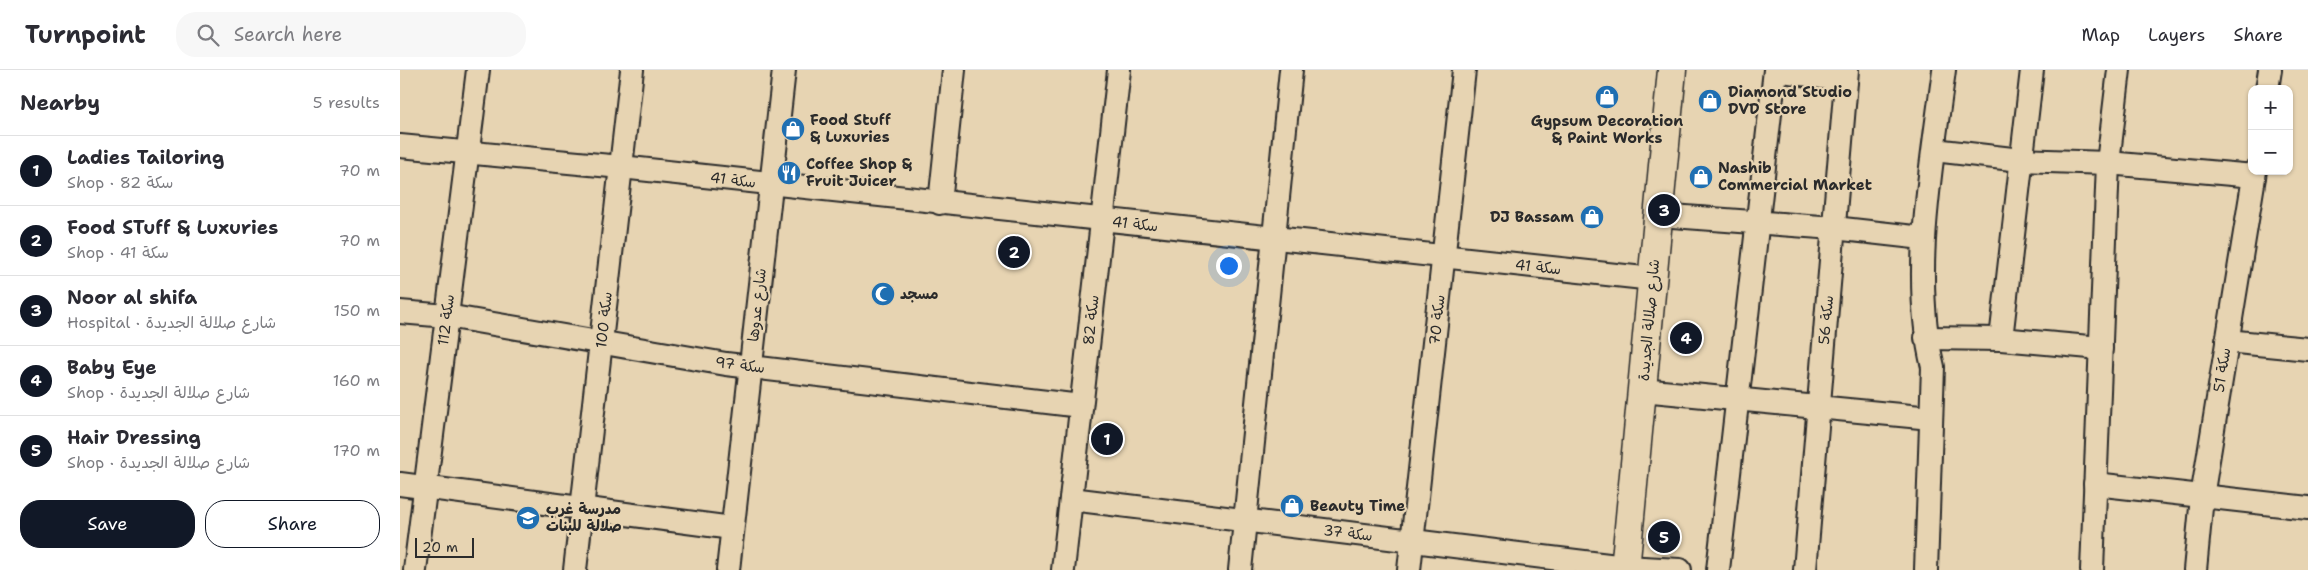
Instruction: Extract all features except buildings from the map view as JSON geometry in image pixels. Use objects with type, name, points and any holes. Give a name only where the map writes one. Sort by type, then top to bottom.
[{"type":"street","name":"سكة 112","points":[[415,570],[478,70]]},
{"type":"street","name":"سكة 100","points":[[575,570],[632,70]]},
{"type":"street","name":"شارع عدوها","points":[[728,570],[784,70]]},
{"type":"street","points":[[940,203],[954,70]]},
{"type":"street","name":"سكة 82","points":[[1063,570],[1118,70]]},
{"type":"street","points":[[1240,570],[1291,70]]},
{"type":"street","name":"سكة 70","points":[[1409,570],[1464,70]]},
{"type":"street","name":"شارع صلالة الجديدة","points":[[1625,568],[1672,70]]},
{"type":"street","points":[[1718,570],[1776,70],[1846,76]]},
{"type":"street","points":[[1926,570],[1933,367],[1926,338],[1923,238],[1944,70]]},
{"type":"street","points":[[2001,339],[2032,70]]},
{"type":"street","points":[[2092,570],[2108,163],[2119,70]]},
{"type":"street","points":[[2268,85],[2270,70]]},
{"type":"street","name":"سكة 56","points":[[1805,570],[1846,76]]},
{"type":"street","name":"سكة 41","points":[[400,146],[621,167],[771,185],[1652,279]]},
{"type":"street","points":[[1934,150],[2021,160],[2108,163],[2248,173]]},
{"type":"street","name":"سكة 51","points":[[2195,570],[2202,497],[2254,175]]},
{"type":"street","points":[[1659,215],[1834,228],[1923,238]]},
{"type":"street","name":"سكة 97","points":[[400,312],[447,316],[726,364],[1081,406]]},
{"type":"street","points":[[1926,338],[2001,339],[2101,348]]},
{"type":"street","points":[[2227,341],[2308,349]]},
{"type":"street","points":[[1642,390],[1931,418]]},
{"type":"street","points":[[400,484],[582,510],[732,528]]},
{"type":"street","points":[[2095,484],[2308,508]]},
{"type":"street","name":"سكة 37","points":[[1071,499],[1625,568],[1680,570]]},
{"type":"place","name":"Gypsum Decoration & Paint Works","points":[[1607,97]]},
{"type":"place","name":"Diamond Studio DVD Store","points":[[1710,101]]},
{"type":"place","name":"Food Stuff & Luxuries","points":[[793,129]]},
{"type":"place","name":"Coffee Shop & Fruit Juicer","points":[[789,173]]},
{"type":"place","name":"Nashib Commercial Market","points":[[1701,177]]},
{"type":"place","name":"Noor al shifa","points":[[1664,210]]},
{"type":"place","name":"DJ Bassam","points":[[1592,217]]},
{"type":"place","name":"Food STuff & Luxuries","points":[[1014,252]]},
{"type":"place","name":"مسجد","points":[[883,294]]},
{"type":"place","name":"Baby Eye","points":[[1686,338]]},
{"type":"place","name":"Ladies Tailoring","points":[[1107,439]]},
{"type":"place","name":"Beauty Time","points":[[1292,506]]},
{"type":"place","name":"مدرسة غرب صلالة للبنات","points":[[528,518]]},
{"type":"place","name":"Hair Dressing","points":[[1664,537]]}]
